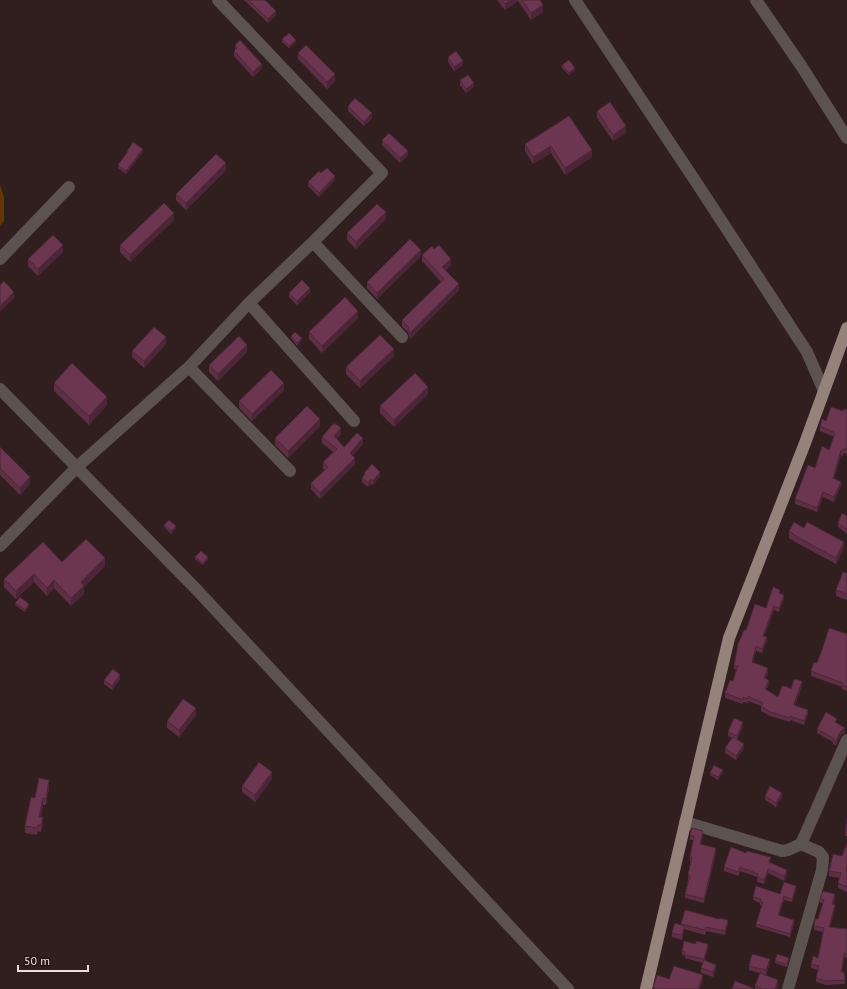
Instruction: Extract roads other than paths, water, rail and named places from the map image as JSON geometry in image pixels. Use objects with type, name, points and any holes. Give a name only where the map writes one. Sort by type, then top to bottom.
[{"type":"main road","points":[[646,989],[729,638],[805,443],[847,328]]},
{"type":"street","points":[[0,546],[77,467],[189,367],[249,303],[382,173],[218,0]]},
{"type":"street","points":[[575,0],[807,352],[824,391]]},
{"type":"street","points":[[756,0],[802,67],[847,138]]},
{"type":"street","points":[[0,259],[69,187]]},
{"type":"street","points":[[313,242],[402,337]]},
{"type":"street","points":[[249,303],[354,421]]},
{"type":"street","points":[[189,367],[290,471]]},
{"type":"street","points":[[0,389],[197,590],[568,989]]},
{"type":"street","points":[[685,822],[782,851],[801,844],[847,740]]},
{"type":"street","points":[[788,989],[822,870],[823,858],[819,852],[801,844]]}]
